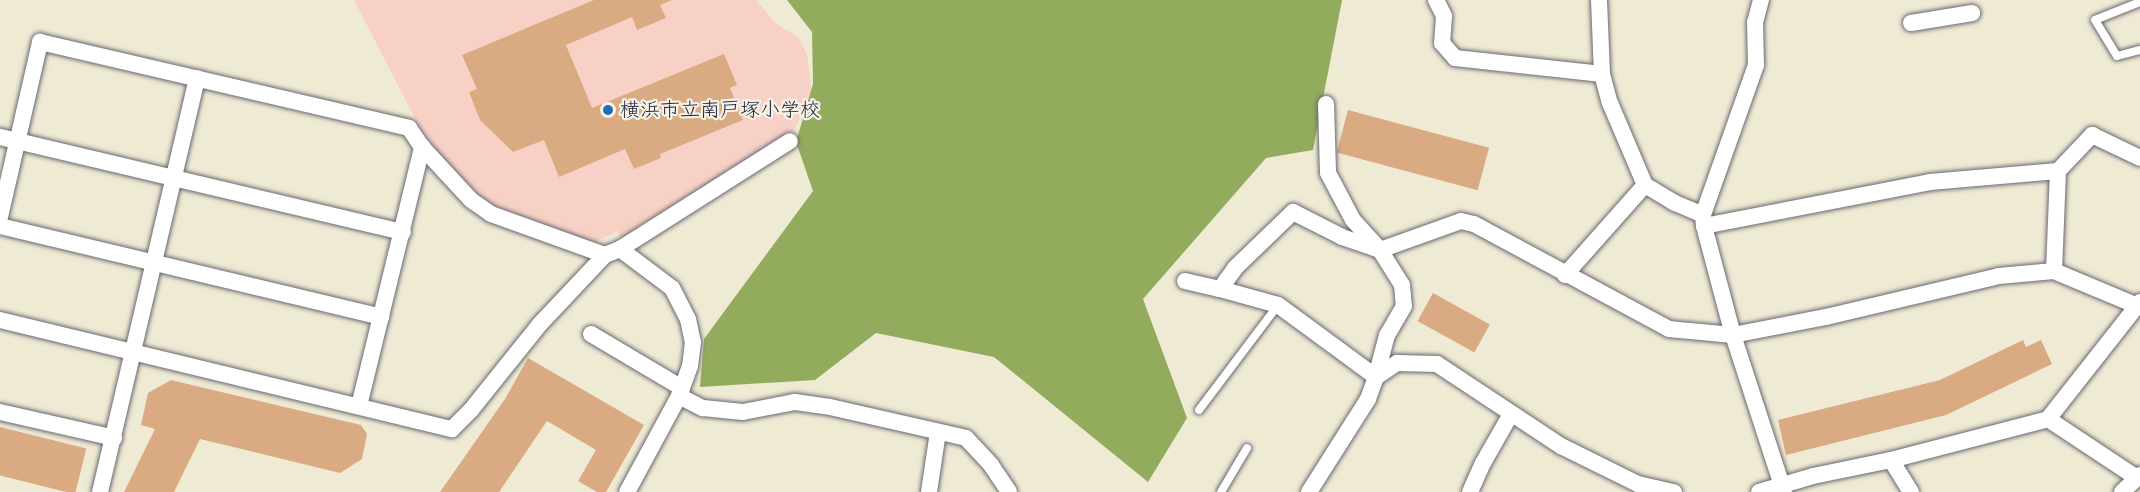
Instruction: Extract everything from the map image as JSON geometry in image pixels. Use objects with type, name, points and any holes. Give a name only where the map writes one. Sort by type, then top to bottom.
[{"type":"street","points":[[1436,0],[1444,16],[1442,44],[1455,58],[1602,74]]},
{"type":"street","points":[[1599,0],[1602,74],[1610,103],[1645,185],[1704,220],[1930,182],[2058,171]]},
{"type":"street","points":[[1761,0],[1755,22],[1756,65],[1704,220],[1733,335],[1782,490]]},
{"type":"street","points":[[1911,23],[1952,8],[1972,13]]},
{"type":"street","points":[[0,217],[40,42],[409,128],[422,147],[471,200],[491,214],[613,252],[672,288],[688,319],[693,342],[690,366],[681,392],[627,492]]},
{"type":"street","points":[[100,492],[197,78]]},
{"type":"street","points":[[1310,492],[1368,399],[1388,335],[1404,306],[1402,285],[1380,250],[1353,220],[1328,173],[1326,104]]},
{"type":"street","points":[[2054,271],[2058,171],[2092,135],[2140,158]]},
{"type":"street","points":[[0,137],[403,232]]},
{"type":"street","points":[[0,320],[452,429],[471,410],[540,324],[613,252],[790,141]]},
{"type":"street","points":[[359,406],[422,147]]},
{"type":"street","points":[[1565,275],[1645,185]]},
{"type":"street","points":[[1220,289],[1235,268],[1293,212],[1342,237],[1380,250],[1461,221],[1474,224],[1565,275],[1670,329],[1733,335],[1826,317],[1999,276],[2054,271],[2139,305],[2048,418],[1891,460],[1813,476],[1782,490],[1759,492]]},
{"type":"street","points":[[0,226],[381,317]]},
{"type":"street","points":[[1185,281],[1278,305],[1376,377]]},
{"type":"street","points":[[591,334],[703,408],[743,412],[795,402],[830,406],[966,438],[991,465],[1009,492]]},
{"type":"street","points":[[1376,377],[1397,363],[1437,364],[1561,446],[1635,488],[1674,492]]},
{"type":"street","points":[[0,412],[114,438]]},
{"type":"street","points":[[1470,492],[1483,463],[1512,414]]},
{"type":"street","points":[[2048,418],[2138,476],[2122,492]]},
{"type":"street","points":[[929,492],[938,432]]},
{"type":"street","points":[[1891,460],[1911,492]]},
{"type":"lane","points":[[2140,2],[2095,20],[2116,56],[2140,50]]},
{"type":"lane","points":[[1199,410],[1278,305]]},
{"type":"lane","points":[[1221,492],[1247,448]]},
{"type":"shaded area","name":"横浜市立南戸塚小学校","points":[[354,0],[756,0],[775,23],[798,37],[807,54],[812,95],[791,136],[622,239],[617,231],[592,244],[485,206],[446,164],[419,126]]},
{"type":"green space","points":[[787,0],[1342,0],[1313,150],[1266,158],[1143,299],[1187,418],[1148,482],[994,357],[876,333],[815,380],[700,387],[704,339],[813,191],[796,142],[813,84],[812,32]]},
{"type":"building","points":[[594,0],[672,0],[660,5],[666,18],[637,30],[632,17],[566,45],[592,108],[724,54],[737,85],[730,88],[743,120],[660,154],[661,158],[634,169],[625,149],[559,177],[544,140],[513,152],[480,120],[469,92],[477,89],[462,55]]},
{"type":"building","points":[[1348,110],[1489,148],[1478,190],[1337,153]]},
{"type":"building","points":[[1433,293],[1490,325],[1474,353],[1417,321]]},
{"type":"building","points":[[2023,340],[2026,347],[2041,340],[2052,364],[1946,415],[1786,455],[1778,420],[1940,380]]},
{"type":"building","points":[[528,358],[644,425],[606,492],[597,492],[578,481],[596,450],[547,421],[499,492],[440,492],[505,399]]},
{"type":"building","points":[[171,380],[361,425],[367,434],[362,459],[340,473],[200,439],[174,492],[124,492],[155,429],[141,425],[148,393]]},
{"type":"building","points":[[0,427],[86,449],[76,492],[66,492],[0,475]]},
{"type":"place","name":"横浜市立南戸塚小学校","points":[[608,110]]}]
